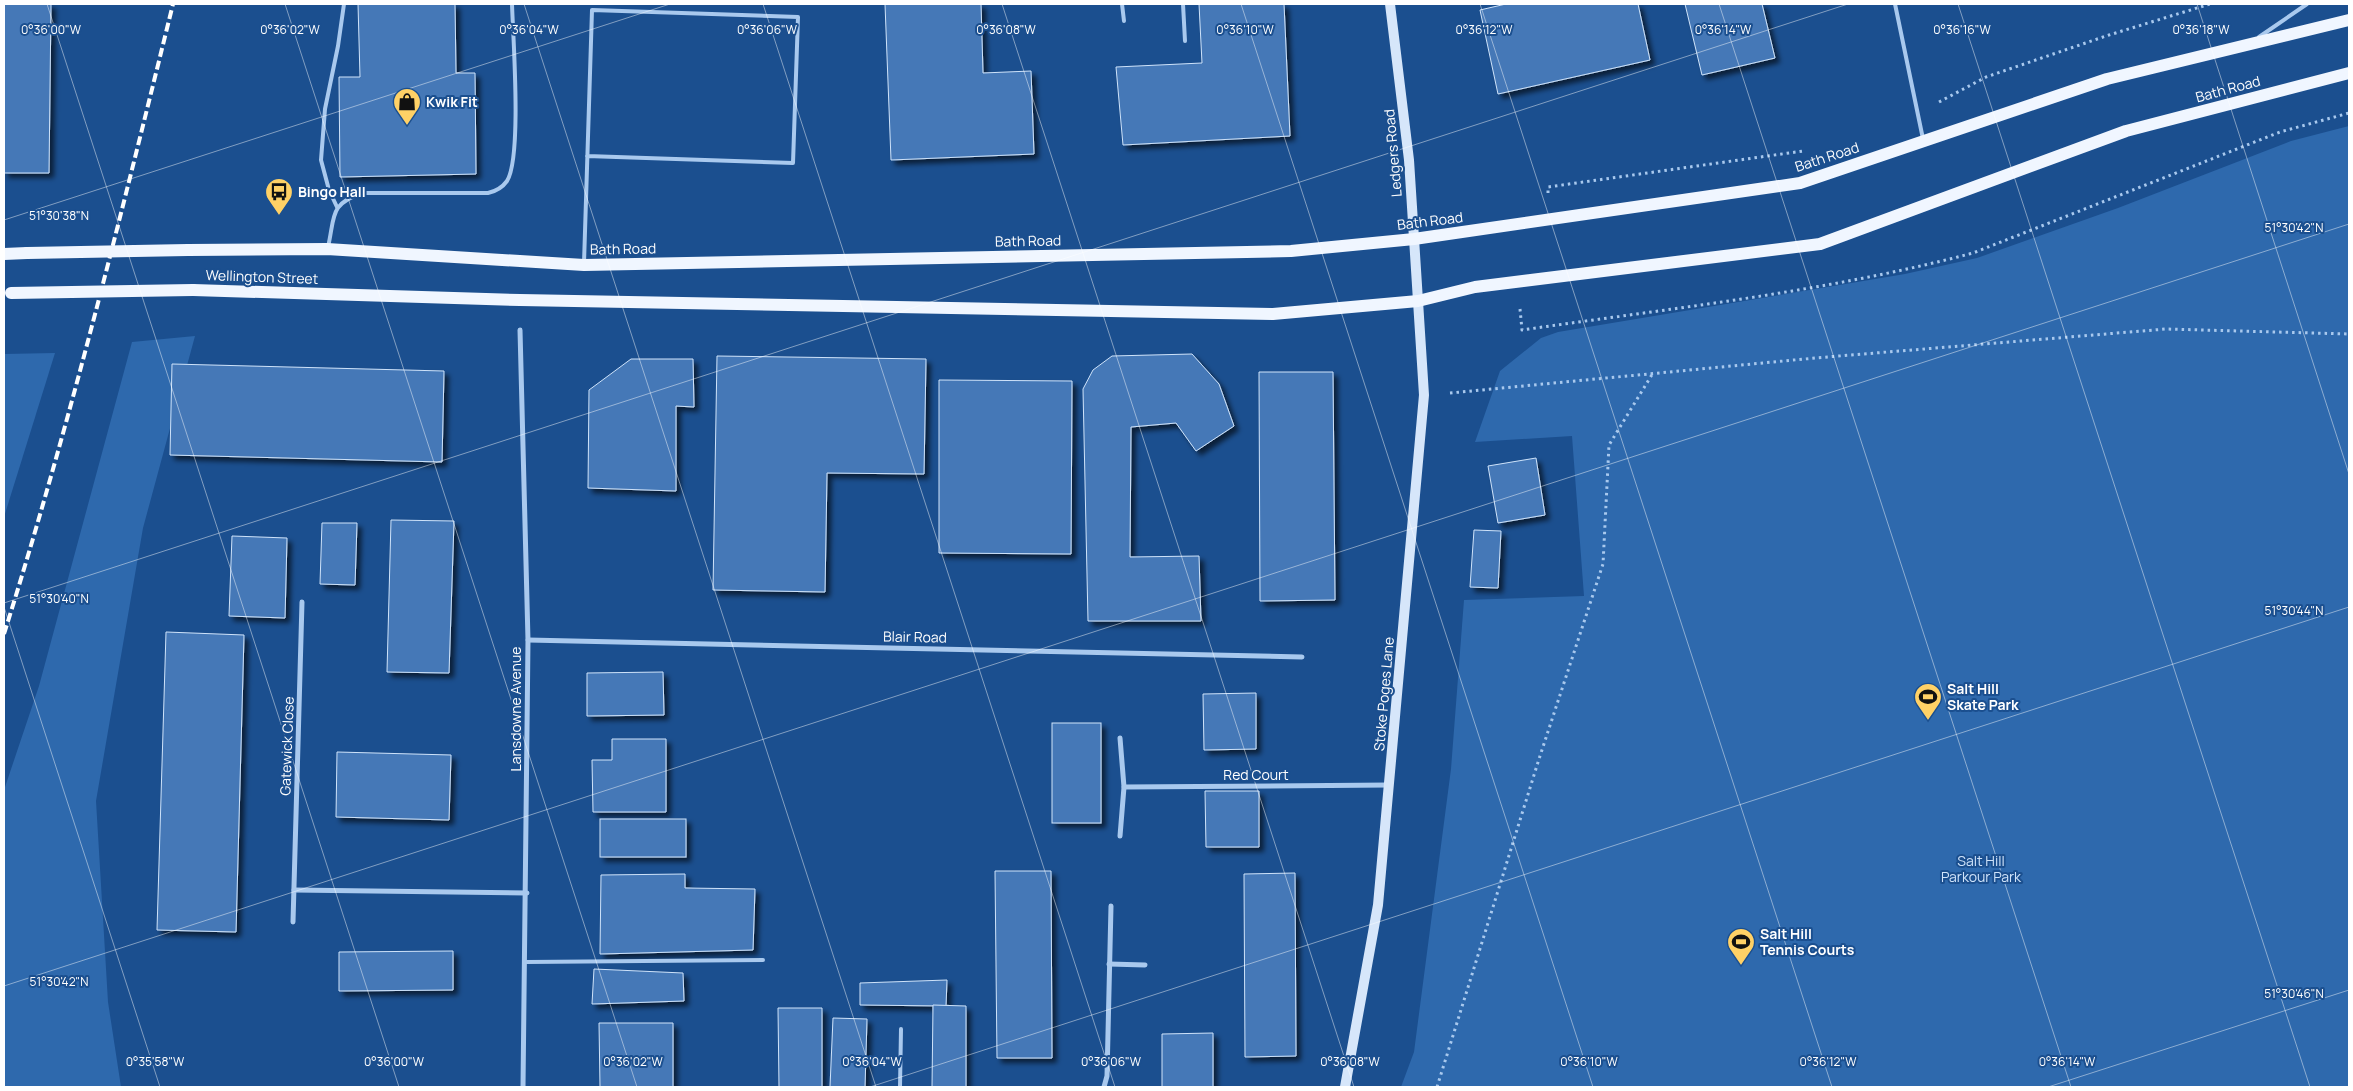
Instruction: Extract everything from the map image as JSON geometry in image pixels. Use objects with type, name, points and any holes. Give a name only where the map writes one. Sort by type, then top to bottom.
[{"type":"main road","name":"Bath Road","points":[[488,260],[584,265],[1292,251],[1414,238],[1800,183],[2107,79],[2349,20]]},
{"type":"main road","name":"Bath Road","points":[[520,300],[1274,314],[1418,301],[1475,287],[1820,244],[2126,131],[2349,73]]},
{"type":"main road","name":"Wellington Street","points":[[4,254],[327,249],[488,260]]},
{"type":"main road","name":"Wellington Street","points":[[7,293],[193,290],[520,300]]},
{"type":"street","name":"Ledgers Road","points":[[1390,4],[1409,160],[1418,301]]},
{"type":"street","name":"Stoke Poges Lane","points":[[1345,1087],[1378,905],[1424,395],[1418,301]]},
{"type":"street","name":"Lansdowne Avenue","points":[[520,330],[528,640],[527,893],[523,1087]]},
{"type":"street","name":"Gatewick Close","points":[[293,922],[302,602]]},
{"type":"street","name":"Blair Road","points":[[528,640],[1302,657]]},
{"type":"street","points":[[1120,738],[1124,787],[1120,836]]},
{"type":"street","name":"Red Court","points":[[1124,787],[1389,785]]},
{"type":"street","points":[[294,890],[527,893]]},
{"type":"street","points":[[1104,1087],[1108,1076],[1111,906]]},
{"type":"street","points":[[1109,964],[1145,965]]},
{"type":"lane","points":[[337,207],[329,190],[321,160],[325,109],[338,46],[344,4]]},
{"type":"lane","points":[[327,249],[337,207],[346,198],[362,193],[488,193],[499,190],[508,179],[515,152],[512,4]]},
{"type":"lane","points":[[1122,4],[1124,21]]},
{"type":"lane","points":[[1183,4],[1185,41]]},
{"type":"lane","points":[[1895,4],[1924,141]]},
{"type":"lane","points":[[2247,45],[2306,4]]},
{"type":"lane","points":[[584,265],[587,156],[592,10],[798,17],[793,162],[587,156]]},
{"type":"lane","points":[[526,962],[763,960]]},
{"type":"lane","points":[[900,1087],[901,1029]]},
{"type":"path","points":[[1918,113],[1986,77],[2117,32],[2210,4]]},
{"type":"path","points":[[1522,330],[1827,286],[1928,265],[1973,253],[2280,132],[2349,113]]},
{"type":"path","points":[[1548,188],[1809,150]]},
{"type":"path","points":[[1424,395],[1653,373],[2166,329],[2349,334]]},
{"type":"path","points":[[1437,1087],[1538,759],[1603,564],[1609,445],[1653,373]]},
{"type":"green space","name":"Salt Hill Parkour Park","points":[[2349,126],[2349,1087],[1401,1087],[1414,1052],[1451,769],[1464,600],[1584,596],[1572,436],[1475,442],[1500,371],[1541,338],[1558,332],[1905,274],[1977,258],[2118,208],[2291,141]]},
{"type":"green space","points":[[195,336],[143,528],[96,801],[108,1002],[121,1087],[4,1087],[4,790],[39,686],[132,342]]},
{"type":"green space","points":[[55,353],[4,517],[4,354]]},
{"type":"building","points":[[4,4],[51,4],[49,173],[4,173]]},
{"type":"building","name":"Kwik Fit","points":[[358,4],[455,4],[456,73],[475,73],[476,174],[340,177],[339,77],[360,77]]},
{"type":"building","points":[[885,4],[981,4],[983,73],[1031,71],[1034,154],[891,160]]},
{"type":"building","points":[[1199,4],[1284,4],[1290,136],[1123,145],[1116,67],[1202,63]]},
{"type":"building","points":[[1506,4],[1638,4],[1650,60],[1498,94],[1480,10]]},
{"type":"building","points":[[1685,4],[1762,4],[1775,58],[1702,75]]},
{"type":"building","points":[[1192,354],[1219,384],[1234,426],[1196,451],[1176,423],[1131,427],[1130,557],[1199,556],[1201,621],[1088,621],[1083,389],[1093,370],[1112,356]]},
{"type":"building","points":[[717,356],[926,359],[924,474],[827,473],[825,592],[713,590]]},
{"type":"building","points":[[631,359],[693,359],[694,407],[676,406],[676,491],[588,488],[589,390]]},
{"type":"building","points":[[172,364],[444,371],[442,462],[170,455]]},
{"type":"building","points":[[1259,372],[1333,372],[1335,600],[1260,601]]},
{"type":"building","points":[[939,380],[1072,381],[1071,554],[939,553]]},
{"type":"building","points":[[1536,458],[1545,515],[1498,523],[1488,466]]},
{"type":"building","points":[[391,520],[454,521],[449,673],[387,672]]},
{"type":"building","points":[[322,523],[357,523],[355,585],[320,584]]},
{"type":"building","points":[[1474,530],[1501,531],[1498,588],[1470,587]]},
{"type":"building","points":[[232,536],[287,538],[285,618],[229,616]]},
{"type":"building","points":[[166,632],[244,635],[236,932],[157,930]]},
{"type":"building","points":[[663,672],[664,715],[587,716],[587,673]]},
{"type":"building","points":[[1256,693],[1256,749],[1204,750],[1203,694]]},
{"type":"building","points":[[1052,723],[1101,723],[1101,823],[1052,823]]},
{"type":"building","points":[[612,739],[666,739],[666,812],[593,812],[592,760],[612,760]]},
{"type":"building","points":[[337,752],[451,755],[449,820],[336,817]]},
{"type":"building","points":[[1205,791],[1259,791],[1259,847],[1206,847]]},
{"type":"building","points":[[600,819],[686,819],[686,857],[600,857]]},
{"type":"building","points":[[995,871],[1051,871],[1052,1058],[997,1058]]},
{"type":"building","points":[[1295,873],[1296,1056],[1245,1057],[1244,874]]},
{"type":"building","points":[[685,874],[685,888],[755,889],[753,950],[600,954],[601,875]]},
{"type":"building","points":[[453,951],[453,990],[339,991],[339,952]]},
{"type":"building","points":[[594,969],[683,973],[684,1001],[592,1004]]},
{"type":"building","points":[[947,980],[946,1006],[860,1005],[860,983]]},
{"type":"building","points":[[933,1005],[966,1006],[966,1087],[932,1087]]},
{"type":"building","points":[[778,1008],[822,1008],[822,1087],[779,1087]]},
{"type":"building","points":[[833,1018],[867,1019],[865,1087],[830,1087]]},
{"type":"building","points":[[599,1023],[673,1023],[673,1087],[600,1087]]},
{"type":"building","points":[[1213,1033],[1213,1087],[1162,1087],[1162,1034]]},
{"type":"railway","points":[[4,634],[51,478],[114,241],[173,4]]},
{"type":"place","name":"Kwik Fit","points":[[407,126]]},
{"type":"place","name":"Bingo Hall","points":[[279,216]]},
{"type":"place","name":"Salt Hill Skate Park","points":[[1928,721]]},
{"type":"place","name":"Salt Hill Tennis Courts","points":[[1741,966]]}]
